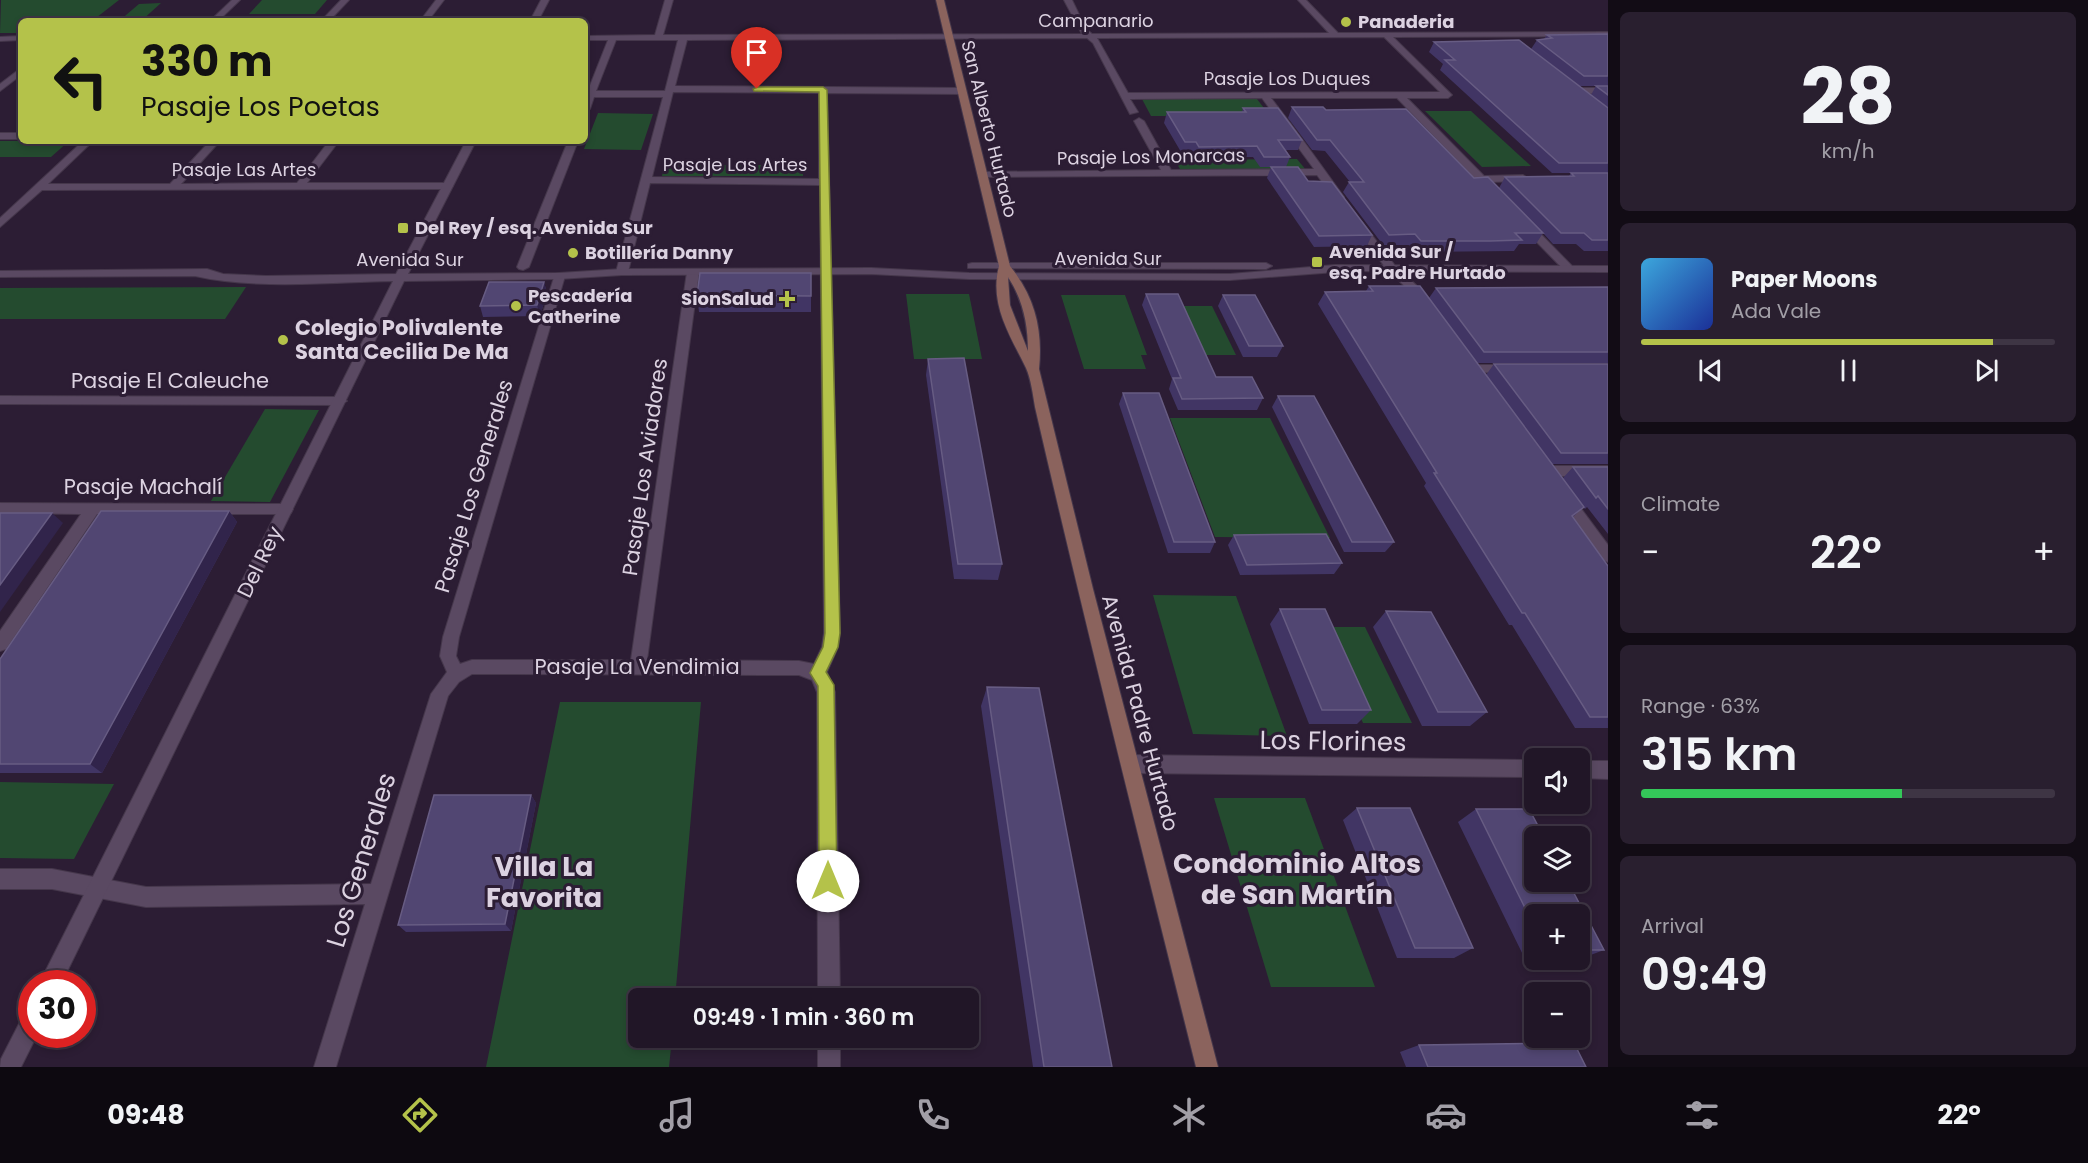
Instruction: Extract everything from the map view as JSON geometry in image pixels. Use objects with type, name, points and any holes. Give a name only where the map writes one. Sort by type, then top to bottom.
[{"type":"main road","name":"San Alberto Hurtado","points":[[940,0],[1007,273]]},
{"type":"main road","name":"Avenida Padre Hurtado","points":[[1007,273],[1002,292],[1013,332],[1033,369],[1085,589],[1208,1067]]},
{"type":"main road","name":"Avenida Padre Hurtado","points":[[1007,273],[1024,292],[1033,322],[1035,352],[1033,369]]},
{"type":"street","points":[[217,18],[236,0]]},
{"type":"street","points":[[329,18],[345,0]]},
{"type":"street","points":[[426,18],[440,0]]},
{"type":"street","points":[[536,18],[545,0]]},
{"type":"street","points":[[658,38],[669,0]]},
{"type":"street","points":[[1068,0],[1083,30],[1096,42],[1133,112]]},
{"type":"street","points":[[1302,0],[1336,35]]},
{"type":"street","name":"Campanario","points":[[588,38],[1608,34]]},
{"type":"street","name":"Pasaje Los Duques","points":[[1125,96],[1448,95],[1386,35]]},
{"type":"street","points":[[1505,35],[1514,42]]},
{"type":"street","points":[[588,102],[613,38]]},
{"type":"street","points":[[622,272],[682,38]]},
{"type":"street","points":[[0,39],[18,39]]},
{"type":"street","points":[[0,88],[18,73]]},
{"type":"street","points":[[1566,84],[1592,105]]},
{"type":"street","points":[[823,90],[832,633],[830,647],[818,673],[826,685],[829,988]]},
{"type":"street","points":[[591,94],[823,90],[962,91]]},
{"type":"street","points":[[1575,91],[1608,91]]},
{"type":"street","points":[[1399,95],[1505,203]]},
{"type":"street","points":[[1264,96],[1315,161],[1320,172],[1392,269],[1412,287],[1432,314]]},
{"type":"street","points":[[1139,121],[1167,173]]},
{"type":"street","points":[[0,136],[18,136]]},
{"type":"street","points":[[0,224],[85,144]]},
{"type":"street","points":[[173,186],[212,144]]},
{"type":"street","points":[[300,186],[332,144]]},
{"type":"street","name":"Del Rey","points":[[57,970],[403,273],[469,144]]},
{"type":"street","points":[[524,267],[572,144]]},
{"type":"street","name":"Pasaje Los Monarcas","points":[[983,175],[1320,172]]},
{"type":"street","points":[[1481,179],[1539,178]]},
{"type":"street","name":"Pasaje Las Artes","points":[[645,180],[824,182]]},
{"type":"street","name":"Pasaje Las Artes","points":[[39,187],[448,186]]},
{"type":"street","points":[[1521,220],[1569,269]]},
{"type":"street","name":"Avenida Sur","points":[[0,274],[199,273],[244,279],[524,267],[584,268],[622,272]]},
{"type":"street","name":"Avenida Sur","points":[[403,273],[560,276],[622,272],[871,271],[1230,277],[1345,269],[1608,269]]},
{"type":"street","name":"Pasaje Los Aviadores","points":[[638,668],[693,272]]},
{"type":"street","name":"Pasaje Los Generales","points":[[456,674],[448,656],[451,637],[560,276]]},
{"type":"street","points":[[1485,387],[1468,364],[1528,369]]},
{"type":"street","name":"Pasaje El Caleuche","points":[[0,400],[340,401]]},
{"type":"street","points":[[1608,471],[1550,476],[1608,556]]},
{"type":"street","name":"Pasaje Machalí","points":[[0,508],[286,509]]},
{"type":"street","points":[[0,645],[93,508]]},
{"type":"street","name":"Pasaje La Vendimia","points":[[456,674],[480,666],[799,668],[818,673]]},
{"type":"street","name":"Los Generales","points":[[325,1067],[440,694],[456,674]]},
{"type":"street","name":"Los Florines","points":[[1131,764],[1524,769]]},
{"type":"street","points":[[1590,770],[1608,770]]},
{"type":"street","points":[[0,879],[52,879],[146,897],[378,894]]},
{"type":"street","points":[[9,1067],[19,1048]]},
{"type":"street","points":[[829,1048],[829,1067]]},
{"type":"green space","points":[[1,0],[119,0],[96,18],[18,18],[18,33],[0,33]]},
{"type":"green space","points":[[262,0],[327,0],[315,14],[249,14]]},
{"type":"green space","points":[[161,3],[144,18],[123,18],[139,4]]},
{"type":"green space","points":[[1142,99],[1257,99],[1270,116],[1151,116]]},
{"type":"green space","points":[[1425,111],[1471,111],[1531,166],[1482,167]]},
{"type":"green space","points":[[598,113],[653,114],[641,150],[584,149],[588,144]]},
{"type":"green space","points":[[0,141],[18,141],[18,144],[66,144],[51,157],[0,157]]},
{"type":"green space","points":[[1297,159],[1306,170],[1181,171],[1175,160]]},
{"type":"green space","points":[[664,165],[803,165],[803,176],[662,176]]},
{"type":"green space","points":[[246,287],[225,319],[0,319],[0,288]]},
{"type":"green space","points":[[906,294],[969,294],[982,359],[914,359]]},
{"type":"green space","points":[[1061,295],[1125,295],[1147,355],[1141,355],[1146,369],[1084,369]]},
{"type":"green space","points":[[1180,306],[1212,306],[1236,355],[1202,355]]},
{"type":"green space","points":[[265,409],[319,410],[270,502],[211,501]]},
{"type":"green space","points":[[1170,418],[1270,418],[1330,538],[1215,537]]},
{"type":"green space","points":[[1153,595],[1236,596],[1287,736],[1193,734]]},
{"type":"green space","points":[[1321,627],[1365,627],[1412,723],[1363,723]]},
{"type":"green space","points":[[560,702],[701,702],[676,988],[628,988],[628,1048],[671,1048],[669,1067],[486,1067]]},
{"type":"green space","points":[[0,782],[114,784],[74,859],[0,858]]},
{"type":"green space","points":[[1214,798],[1305,798],[1375,987],[1271,987]]},
{"type":"building","points":[[1608,34],[1608,76],[1584,76],[1537,40],[1552,38],[1547,35]]},
{"type":"building","points":[[1519,40],[1608,108],[1608,163],[1559,163],[1445,60],[1455,60],[1434,42]]},
{"type":"building","points":[[1596,86],[1608,86],[1608,95]]},
{"type":"building","points":[[1292,107],[1323,107],[1326,110],[1406,109],[1474,178],[1488,177],[1543,233],[1515,233],[1522,240],[1490,241],[1421,241],[1415,234],[1389,235],[1349,182],[1364,182],[1330,140],[1317,140]]},
{"type":"building","points":[[1243,108],[1278,108],[1302,140],[1278,140],[1290,157],[1264,157],[1257,146],[1199,147],[1196,142],[1185,142],[1167,112],[1246,112]]},
{"type":"building","points":[[1271,167],[1298,167],[1308,181],[1332,182],[1372,235],[1319,236]]},
{"type":"building","points":[[1571,173],[1608,173],[1608,240],[1592,240],[1584,233],[1561,233],[1505,177],[1574,176]]},
{"type":"building","points":[[700,273],[811,273],[811,296],[697,295]]},
{"type":"building","points":[[489,282],[544,282],[537,305],[480,306]]},
{"type":"building","points":[[1369,286],[1420,286],[1584,507],[1572,516],[1608,566],[1608,717],[1590,717],[1434,473],[1437,473],[1325,292],[1373,291]]},
{"type":"building","points":[[1608,287],[1608,352],[1484,352],[1436,288]]},
{"type":"building","points":[[1146,294],[1178,294],[1216,377],[1252,377],[1263,398],[1182,399],[1173,378],[1181,378]]},
{"type":"building","points":[[1223,295],[1255,295],[1283,346],[1249,346]]},
{"type":"building","points":[[964,358],[1002,564],[958,564],[928,359]]},
{"type":"building","points":[[1494,364],[1608,364],[1608,453],[1561,453]]},
{"type":"building","points":[[1123,393],[1159,393],[1215,542],[1174,542]]},
{"type":"building","points":[[1278,396],[1314,396],[1394,542],[1352,542]]},
{"type":"building","points":[[1573,467],[1608,467],[1608,509],[1598,496],[1596,498]]},
{"type":"building","points":[[101,511],[229,511],[90,764],[0,764],[0,659]]},
{"type":"building","points":[[0,513],[52,513],[0,585]]},
{"type":"building","points":[[1326,534],[1342,563],[1247,565],[1234,535]]},
{"type":"building","points":[[1280,609],[1325,609],[1371,710],[1322,710]]},
{"type":"building","points":[[1386,611],[1431,612],[1487,712],[1438,712]]},
{"type":"building","points":[[987,687],[1039,688],[1112,1067],[1044,1067]]},
{"type":"building","points":[[434,795],[531,795],[505,924],[398,925]]},
{"type":"building","points":[[1357,808],[1410,808],[1473,948],[1415,948]]},
{"type":"building","points":[[1476,809],[1524,809],[1524,814],[1532,814],[1538,826],[1524,826],[1524,892],[1573,892],[1580,904],[1524,904],[1524,906]]},
{"type":"building","points":[[1590,924],[1604,950],[1590,950]]},
{"type":"building","points":[[1524,1044],[1524,1048],[1576,1048],[1586,1067],[1428,1067],[1419,1045]]},
{"type":"place","name":"Panaderia","points":[[1346,22]]},
{"type":"place","name":"Del Rey / esq. Avenida Sur","points":[[403,228]]},
{"type":"place","name":"Botillería Danny","points":[[573,253]]},
{"type":"place","name":"Avenida Sur / esq. Padre Hurtado","points":[[1317,262]]},
{"type":"place","name":"SionSalud","points":[[787,299]]},
{"type":"place","name":"Pescadería Catherine","points":[[516,306]]},
{"type":"place","name":"Colegio Polivalente Santa Cecilia De Ma","points":[[283,340]]},
{"type":"district","name":"Condominio Altos de San Martín","points":[[1297,880]]},
{"type":"district","name":"Villa La Favorita","points":[[544,882]]},
{"type":"route","points":[[757,89],[823,90],[832,633],[830,647],[818,673],[826,685],[828,881]]}]
